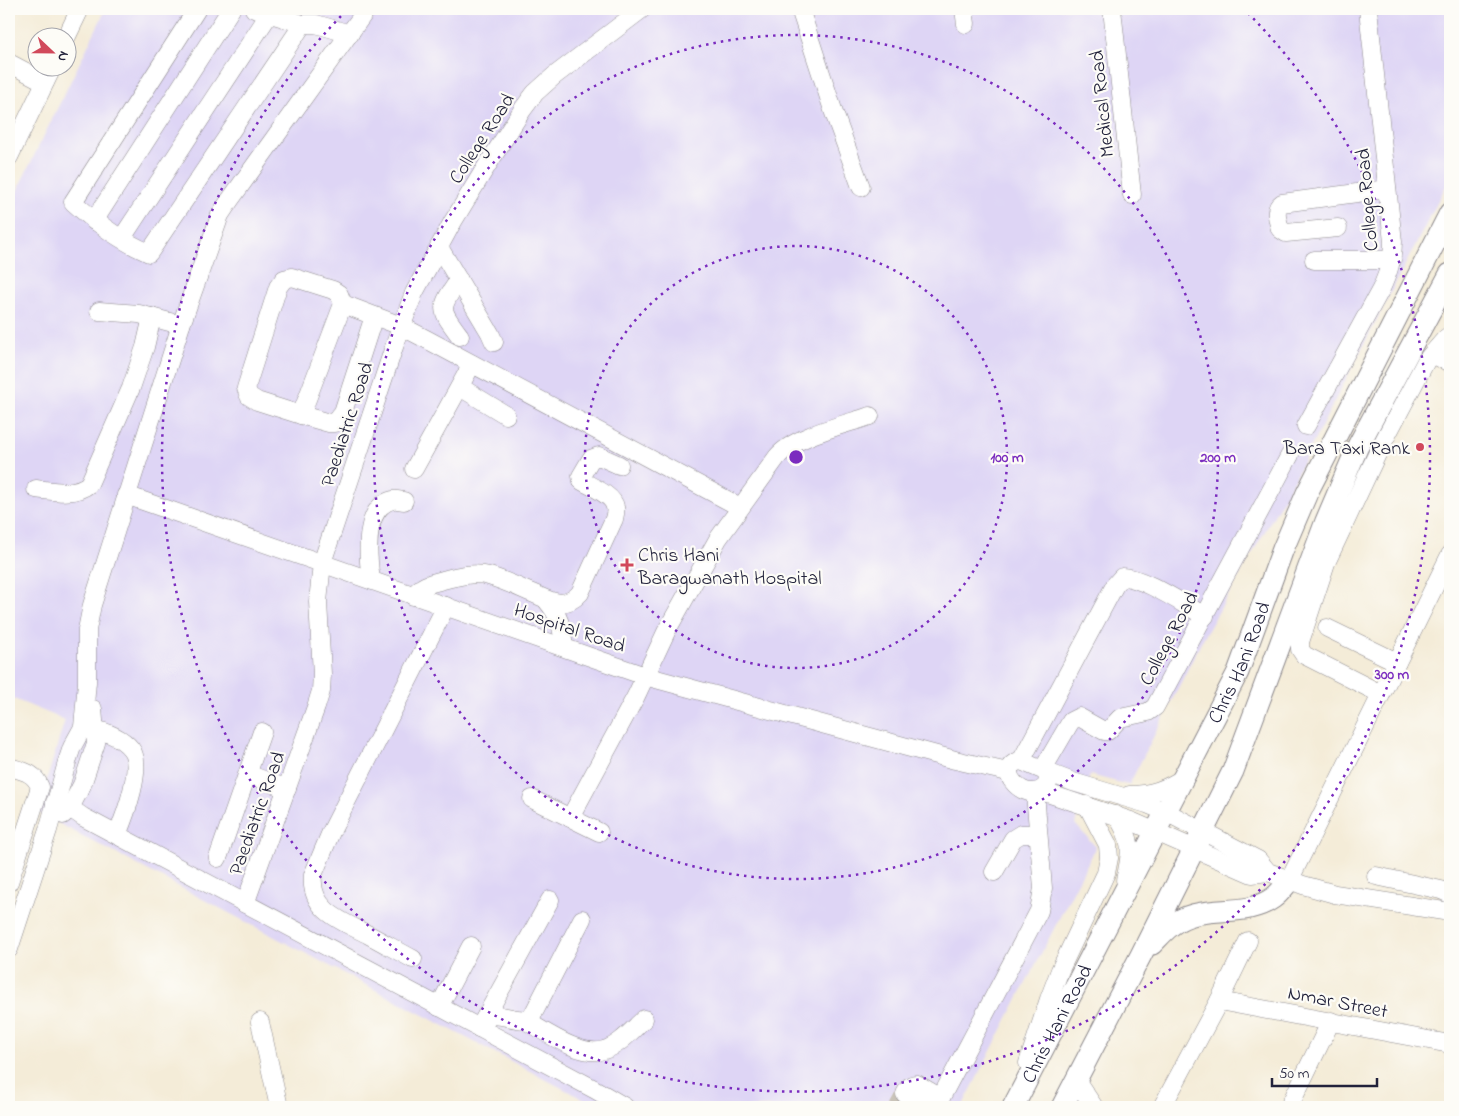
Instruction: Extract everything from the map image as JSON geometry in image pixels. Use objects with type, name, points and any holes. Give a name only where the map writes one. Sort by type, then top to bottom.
[{"type":"main road","name":"Chris Hani Road","points":[[1014,1107],[1238,672],[1283,549],[1307,493],[1392,327],[1444,248],[1448,228]]},
{"type":"main road","name":"Chris Hani Road","points":[[1062,1107],[1234,771],[1326,521],[1347,470],[1450,274]]},
{"type":"main road","points":[[1141,955],[1179,920],[1196,914],[1260,905],[1274,898],[1289,881]]},
{"type":"street","points":[[71,28],[80,9]]},
{"type":"street","points":[[198,9],[73,202],[94,221],[137,248],[149,253],[302,24]]},
{"type":"street","points":[[94,221],[231,9]]},
{"type":"street","points":[[9,949],[48,830],[63,805],[72,747],[89,728],[92,701],[87,682],[87,630],[92,605],[181,325],[220,215],[367,9]]},
{"type":"street","name":"College Road","points":[[401,326],[414,293],[439,247],[493,156],[535,93],[554,76],[642,9]]},
{"type":"street","points":[[800,9],[834,113],[861,187]]},
{"type":"street","name":"Medical Road","points":[[1112,9],[1132,195]]},
{"type":"street","name":"College Road","points":[[1306,426],[1381,289],[1392,260],[1393,242],[1368,9]]},
{"type":"street","points":[[122,238],[262,11],[302,24],[316,24],[350,34]]},
{"type":"street","points":[[9,63],[28,69]]},
{"type":"street","points":[[9,154],[47,78]]},
{"type":"street","points":[[1338,228],[1286,233],[1280,229],[1278,207],[1282,203],[1387,190]]},
{"type":"street","points":[[439,247],[494,342]]},
{"type":"street","points":[[1314,260],[1392,260]]},
{"type":"street","points":[[374,316],[342,412],[334,423],[329,424],[258,401],[249,396],[246,388],[278,287],[284,279],[292,277],[333,290],[338,294],[343,304],[401,326],[740,507]]},
{"type":"street","points":[[459,280],[448,297],[444,308],[445,316],[460,336]]},
{"type":"street","points":[[301,415],[343,304]]},
{"type":"street","points":[[99,311],[139,314],[181,325]]},
{"type":"street","points":[[36,489],[74,492],[83,489],[89,484],[131,388],[152,317]]},
{"type":"street","name":"Paediatric Road","points":[[245,904],[316,707],[320,691],[322,660],[318,602],[322,563],[401,326]]},
{"type":"street","points":[[1381,694],[1304,655],[1300,649],[1300,642],[1326,563],[1379,450],[1426,361],[1450,335]]},
{"type":"street","points":[[1432,354],[1450,363]]},
{"type":"street","points":[[139,363],[166,373]]},
{"type":"street","points":[[414,469],[472,364]]},
{"type":"street","points":[[460,387],[506,415]]},
{"type":"street","points":[[570,818],[645,676],[667,630],[709,555],[740,507],[782,450],[802,440],[870,416]]},
{"type":"street","name":"College Road","points":[[1045,771],[1071,721],[1076,717],[1108,731],[1120,718],[1148,712],[1153,709],[1205,616],[1290,455]]},
{"type":"street","points":[[547,601],[560,603],[570,601],[575,599],[580,593],[614,519],[616,507],[613,501],[582,481],[581,476],[591,459],[599,456],[619,465]]},
{"type":"street","name":"Hospital Road","points":[[126,495],[645,676],[956,760],[1045,771],[1166,812],[1199,840]]},
{"type":"street","points":[[371,580],[368,539],[371,524],[378,510],[385,504],[393,500],[404,501]]},
{"type":"street","points":[[1289,881],[1450,554]]},
{"type":"street","points":[[413,596],[418,590],[428,584],[456,577],[479,575],[500,580],[547,601],[556,611],[560,622],[563,647]]},
{"type":"street","points":[[1205,616],[1159,590],[1135,579],[1122,577],[1110,593],[1010,779],[1016,785],[1087,805],[1156,831],[1199,840],[1258,860],[1268,872],[1289,881],[1334,894],[1450,912]]},
{"type":"street","points":[[413,959],[334,918],[322,906],[316,896],[312,882],[313,875],[331,832],[446,606]]},
{"type":"street","points":[[1327,628],[1397,662]]},
{"type":"street","points":[[89,728],[124,742],[132,750],[136,759],[134,778],[117,835]]},
{"type":"street","points":[[218,858],[262,732]]},
{"type":"street","points":[[9,767],[36,778],[40,787],[9,882]]},
{"type":"street","points":[[911,1101],[934,1098],[1039,911],[1043,888],[1038,834],[1038,792],[1048,783],[1045,771]]},
{"type":"street","points":[[248,774],[287,789]]},
{"type":"street","points":[[1116,795],[1141,795],[1156,792],[1171,786],[1185,777]]},
{"type":"street","points":[[532,799],[599,832]]},
{"type":"street","points":[[63,805],[439,1007],[482,1022],[625,1107]]},
{"type":"street","points":[[1014,1107],[1052,992],[1106,873],[1109,858],[1108,845],[1087,805]]},
{"type":"street","points":[[1116,815],[1127,833],[1131,853],[1119,902]]},
{"type":"street","points":[[994,872],[1013,839],[1021,834],[1038,834]]},
{"type":"street","points":[[1376,876],[1441,890],[1450,894]]},
{"type":"street","points":[[482,1022],[550,900]]},
{"type":"street","points":[[482,1022],[501,1015],[521,1021],[530,1018],[536,1011],[582,920]]},
{"type":"street","points":[[1162,1107],[1219,1001],[1248,941]]},
{"type":"street","points":[[439,1007],[471,946]]},
{"type":"street","name":"Nmar Street","points":[[1219,1001],[1450,1044]]},
{"type":"street","points":[[526,1020],[571,1046],[604,1050],[614,1045],[644,1019]]},
{"type":"street","points":[[1289,1107],[1330,1021]]},
{"type":"street","points":[[260,1022],[279,1107]]},
{"type":"street","points":[[1076,1080],[1094,1107]]},
{"type":"shaded area","name":"Chris Hani Baragwanath Hospital","points":[[106,9],[1450,9],[1450,178],[1287,493],[1204,637],[1129,785],[1090,775],[1075,824],[1096,847],[962,1107],[598,1107],[37,812],[65,720],[9,697],[9,207],[72,78],[78,78],[78,66]]},
{"type":"tunnel","points":[[898,1107],[905,1094]]},
{"type":"place","name":"Bara Taxi Rank","points":[[1420,447]]},
{"type":"place","name":"Chris Hani Baragwanath Hospital","points":[[627,565]]}]
